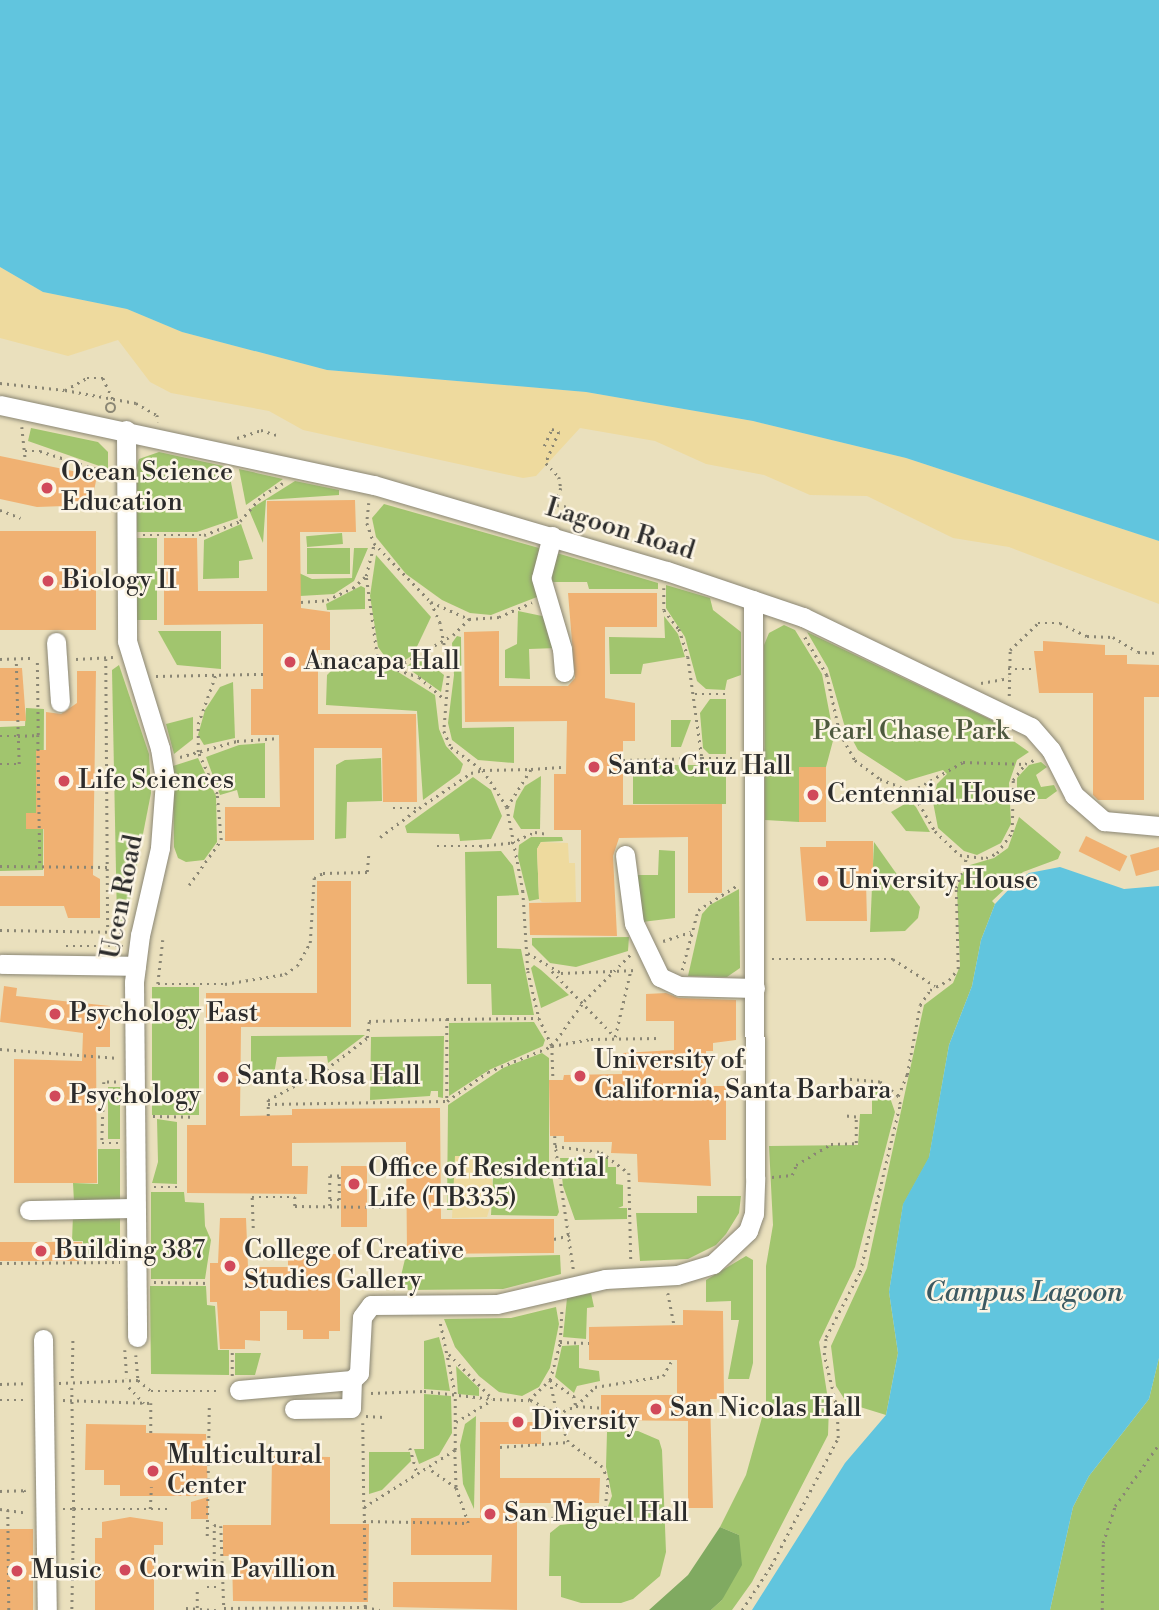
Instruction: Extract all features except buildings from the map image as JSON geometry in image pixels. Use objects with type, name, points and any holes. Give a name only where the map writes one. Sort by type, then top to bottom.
[{"type":"street","name":"Lagoon Road","points":[[0,405],[374,485],[667,571],[803,617],[1031,727],[1051,750],[1074,795],[1088,811],[1123,826],[1159,826]]},
{"type":"street","name":"Ucen Road","points":[[126,430],[127,640],[136,679],[163,762],[160,848],[136,966],[135,1208],[131,1342]]},
{"type":"street","points":[[552,537],[542,562],[544,597],[562,649],[564,672]]},
{"type":"street","points":[[294,1409],[351,1408],[352,1380],[359,1373],[362,1317],[371,1305],[497,1304],[605,1279],[677,1275],[713,1264],[747,1231],[754,1214],[755,1177],[755,758],[752,600]]},
{"type":"street","points":[[56,642],[60,702]]},
{"type":"street","points":[[625,855],[634,923],[654,970],[679,986],[755,988]]},
{"type":"street","points":[[1,964],[136,966]]},
{"type":"street","points":[[29,1210],[135,1208]]},
{"type":"street","points":[[43,1339],[47,1610]]},
{"type":"street","points":[[235,1384],[352,1380]]},
{"type":"path","points":[[0,375],[7,381]]},
{"type":"path","points":[[65,390],[87,378],[103,378],[114,402]]},
{"type":"path","points":[[0,383],[7,381],[136,404],[157,415],[159,422]]},
{"type":"path","points":[[23,427],[25,458]]},
{"type":"path","points":[[544,446],[552,429],[559,432],[546,463],[559,477]]},
{"type":"path","points":[[237,438],[261,430],[276,435]]},
{"type":"path","points":[[25,451],[40,451],[113,475]]},
{"type":"path","points":[[126,535],[204,535],[240,521],[263,495],[292,478]]},
{"type":"path","points":[[374,485],[367,523],[374,543],[431,602],[469,619],[499,617],[544,597]]},
{"type":"path","points":[[557,505],[569,507]]},
{"type":"path","points":[[0,510],[21,518]]},
{"type":"path","points":[[374,543],[366,576],[378,663]]},
{"type":"path","points":[[667,571],[664,610],[683,638],[695,694],[702,758]]},
{"type":"path","points":[[301,602],[340,596],[366,576]]},
{"type":"path","points":[[431,602],[446,639],[449,669],[444,699],[444,731],[451,747],[483,770],[507,807],[511,843],[523,891],[527,953],[540,1018],[552,1046],[553,1080]]},
{"type":"path","points":[[803,617],[803,630],[827,675],[840,733],[855,760],[880,779],[912,791],[935,831],[966,859],[986,858],[1008,842],[1014,817],[1013,780],[1026,764],[1051,750]]},
{"type":"path","points":[[398,666],[446,639],[469,619]]},
{"type":"path","points":[[1009,689],[1010,650],[1038,623],[1055,621],[1087,636],[1112,637],[1138,652],[1159,653]]},
{"type":"path","points":[[355,655],[356,664]]},
{"type":"path","points":[[69,659],[113,657]]},
{"type":"path","points":[[37,658],[40,865]]},
{"type":"path","points":[[0,659],[43,659]]},
{"type":"path","points":[[0,764],[19,764],[16,659]]},
{"type":"path","points":[[106,659],[108,930]]},
{"type":"path","points":[[321,664],[378,663],[398,666],[444,699]]},
{"type":"path","points":[[1008,669],[1034,669]]},
{"type":"path","points":[[189,885],[221,840],[220,806],[198,752],[198,724],[216,674]]},
{"type":"path","points":[[136,679],[263,674]]},
{"type":"path","points":[[973,685],[1009,678]]},
{"type":"path","points":[[695,694],[729,694]]},
{"type":"path","points":[[0,736],[38,735]]},
{"type":"path","points":[[163,762],[249,738],[276,738]]},
{"type":"path","points":[[623,760],[755,758]]},
{"type":"path","points":[[912,791],[963,762],[1026,764]]},
{"type":"path","points":[[380,837],[471,773],[483,770],[561,767]]},
{"type":"path","points":[[507,807],[531,769]]},
{"type":"path","points":[[393,808],[419,808]]},
{"type":"path","points":[[438,846],[511,843],[536,832],[548,834]]},
{"type":"path","points":[[163,940],[158,984],[225,984],[285,974],[297,966],[310,943],[314,878],[323,873],[367,872],[369,850]]},
{"type":"path","points":[[742,1610],[771,1566],[838,1438],[838,1409],[824,1355],[826,1338],[862,1267],[900,1113],[898,1096],[907,1075],[920,1005],[936,986],[955,976],[958,968],[956,887],[966,859]]},
{"type":"path","points":[[0,866],[107,867]]},
{"type":"path","points":[[679,986],[698,910],[737,886],[754,882]]},
{"type":"path","points":[[0,930],[127,932]]},
{"type":"path","points":[[527,953],[552,971],[584,1001],[615,1037]]},
{"type":"path","points":[[755,959],[892,959],[936,986]]},
{"type":"path","points":[[552,971],[617,968],[654,970]]},
{"type":"path","points":[[552,1046],[584,1001],[617,968]]},
{"type":"path","points":[[615,1037],[631,969]]},
{"type":"path","points":[[268,1104],[326,1069],[367,1038],[369,1021],[540,1018]]},
{"type":"path","points":[[447,1019],[447,1101]]},
{"type":"path","points":[[268,1104],[447,1101],[488,1072],[552,1046],[615,1037],[659,1038]]},
{"type":"path","points":[[0,1049],[123,1058]]},
{"type":"path","points":[[845,1079],[871,1079],[898,1096]]},
{"type":"path","points":[[123,1082],[104,1082],[102,1143],[123,1142]]},
{"type":"path","points":[[430,1108],[431,1101]]},
{"type":"path","points":[[268,1104],[268,1116]]},
{"type":"path","points":[[153,1116],[192,1117]]},
{"type":"path","points":[[755,1177],[788,1177],[796,1165],[831,1144],[856,1143],[856,1117],[845,1116]]},
{"type":"path","points":[[555,1136],[573,1273]]},
{"type":"path","points":[[555,1146],[601,1152],[629,1172],[631,1265]]},
{"type":"path","points":[[330,1200],[339,1200],[339,1176],[330,1176],[330,1200],[330,1207]]},
{"type":"path","points":[[148,1187],[182,1186]]},
{"type":"path","points":[[253,1228],[252,1197],[295,1197],[295,1206],[385,1207]]},
{"type":"path","points":[[554,1238],[570,1236]]},
{"type":"path","points":[[0,1263],[123,1262]]},
{"type":"path","points":[[147,1282],[210,1283]]},
{"type":"path","points":[[664,1288],[673,1300],[674,1325]]},
{"type":"path","points":[[544,1518],[598,1517],[606,1508],[608,1480],[602,1467],[568,1442],[557,1414],[550,1380],[559,1342],[562,1300]]},
{"type":"path","points":[[364,1521],[468,1523],[456,1488],[455,1394],[449,1354],[438,1316]]},
{"type":"path","points":[[72,1378],[73,1339]]},
{"type":"path","points":[[127,1378],[131,1342]]},
{"type":"path","points":[[131,1342],[138,1380],[151,1391],[235,1384],[232,1349]]},
{"type":"path","points":[[559,1342],[589,1343]]},
{"type":"path","points":[[449,1354],[493,1399]]},
{"type":"path","points":[[365,1607],[363,1416],[369,1393],[455,1394],[529,1400],[557,1414],[576,1406],[595,1387],[663,1376],[672,1360]]},
{"type":"path","points":[[0,1400],[44,1391],[138,1380]]},
{"type":"path","points":[[529,1400],[550,1380]]},
{"type":"path","points":[[550,1380],[574,1396],[576,1406]]},
{"type":"path","points":[[0,1384],[44,1391]]},
{"type":"path","points":[[129,1387],[144,1403]]},
{"type":"path","points":[[72,1388],[72,1610]]},
{"type":"path","points":[[456,1422],[493,1399]]},
{"type":"path","points":[[73,1400],[151,1403],[151,1433]]},
{"type":"path","points":[[207,1535],[209,1403]]},
{"type":"path","points":[[576,1406],[602,1408]]},
{"type":"path","points":[[363,1416],[384,1417]]},
{"type":"path","points":[[500,1447],[568,1442]]},
{"type":"path","points":[[1102,1610],[1103,1543],[1115,1506],[1159,1444]]},
{"type":"path","points":[[410,1448],[417,1472]]},
{"type":"path","points":[[363,1507],[455,1450]]},
{"type":"path","points":[[426,1468],[456,1488]]},
{"type":"path","points":[[150,1508],[151,1487]]},
{"type":"path","points":[[0,1490],[24,1490]]},
{"type":"path","points":[[74,1509],[167,1508]]},
{"type":"path","points":[[0,1509],[28,1513]]},
{"type":"path","points":[[8,1510],[9,1610]]},
{"type":"path","points":[[207,1575],[214,1575],[214,1525],[221,1526],[221,1587],[224,1608],[365,1607],[380,1610]]},
{"type":"path","points":[[197,1587],[197,1608]]},
{"type":"path","points":[[207,1587],[221,1587]]},
{"type":"path","points":[[186,1608],[217,1610]]},
{"type":"green space","points":[[31,428],[98,442],[108,452],[108,469],[28,441]]},
{"type":"green space","points":[[159,452],[228,467],[238,518],[197,532],[137,532],[137,465],[139,459]]},
{"type":"green space","points":[[239,469],[283,479],[246,505]]},
{"type":"green space","points":[[295,481],[339,490],[339,495],[266,500],[263,543],[249,510]]},
{"type":"green space","points":[[384,504],[539,548],[537,597],[491,615],[470,613],[442,600],[406,574],[376,537],[372,518]]},
{"type":"green space","points":[[241,524],[253,559],[239,561],[239,578],[203,579],[204,540]]},
{"type":"green space","points":[[342,533],[343,544],[307,547],[306,536]]},
{"type":"green space","points":[[137,538],[157,538],[157,620],[137,620]]},
{"type":"green space","points":[[307,548],[350,548],[350,574],[307,574]]},
{"type":"green space","points":[[354,548],[368,548],[354,581],[334,594],[300,596],[299,573],[312,579],[352,578]]},
{"type":"green space","points":[[550,551],[658,583],[658,589],[589,589],[587,582],[548,582]]},
{"type":"green space","points":[[376,555],[431,617],[413,655],[405,660],[386,658],[378,647],[370,596]]},
{"type":"green space","points":[[666,585],[710,598],[713,610],[741,632],[741,675],[727,680],[725,690],[706,689],[697,681],[685,637],[666,608]]},
{"type":"green space","points":[[361,586],[365,588],[365,609],[327,610],[326,604]]},
{"type":"green space","points":[[518,611],[547,617],[557,648],[529,649],[530,679],[505,678],[505,650],[517,644]]},
{"type":"green space","points":[[664,616],[678,634],[685,657],[643,664],[641,674],[610,674],[609,637],[665,638]]},
{"type":"green space","points":[[784,625],[795,630],[822,674],[834,737],[826,767],[799,768],[799,822],[765,820],[764,645],[769,633]]},
{"type":"green space","points":[[158,631],[221,631],[221,669],[177,665]]},
{"type":"green space","name":"Pearl Chase Park","points":[[807,632],[1006,727],[1008,737],[1029,752],[1017,760],[1009,783],[1011,824],[1001,843],[977,855],[964,851],[938,828],[933,802],[937,784],[947,774],[943,770],[906,781],[858,750],[844,724],[828,668]]},
{"type":"green space","points":[[457,636],[461,637],[462,728],[514,727],[514,763],[478,760],[452,740],[448,723],[454,675],[452,643]]},
{"type":"green space","points":[[420,656],[444,675],[441,692],[406,667]]},
{"type":"green space","points":[[119,665],[149,754],[151,793],[126,921],[117,922],[112,670]]},
{"type":"green space","points":[[333,669],[395,670],[435,695],[439,729],[446,746],[463,764],[460,773],[423,800],[417,711],[326,705],[327,675]]},
{"type":"green space","points":[[233,682],[235,738],[204,745],[198,735],[205,710],[220,687]]},
{"type":"green space","points":[[710,699],[726,699],[726,754],[709,754],[703,748],[700,713]]},
{"type":"green space","points":[[26,708],[44,709],[43,870],[0,871],[0,727],[25,726]]},
{"type":"green space","points":[[193,717],[193,739],[174,754],[166,724]]},
{"type":"green space","points":[[671,720],[691,720],[681,747],[671,747]]},
{"type":"green space","points":[[265,743],[265,798],[239,798],[237,790],[220,795],[206,757],[239,745]]},
{"type":"green space","points":[[198,758],[216,796],[217,842],[204,860],[186,862],[178,858],[174,847],[173,766]]},
{"type":"green space","points":[[381,758],[382,801],[347,802],[346,838],[335,839],[336,765],[345,760]]},
{"type":"green space","points":[[1041,762],[1047,767],[1036,775],[1041,787],[1054,785],[1057,791],[1046,799],[1031,799],[1017,790],[1017,778],[1029,765]]},
{"type":"green space","points":[[633,765],[726,765],[726,804],[633,804]]},
{"type":"green space","points":[[541,776],[540,829],[521,829],[513,817],[516,801],[525,786]]},
{"type":"green space","points":[[473,777],[491,790],[502,816],[491,839],[460,841],[459,834],[407,833],[405,826]]},
{"type":"green space","points":[[910,801],[930,832],[906,831],[891,812]]},
{"type":"green space","points":[[1019,817],[1061,852],[1058,859],[1023,872],[992,901],[995,904],[981,940],[972,986],[949,1045],[929,1158],[903,1205],[889,1292],[898,1353],[886,1415],[847,1403],[836,1386],[831,1346],[867,1268],[924,1005],[953,983],[960,966],[957,889],[961,875],[970,865],[994,858],[1008,848]]},
{"type":"green space","points":[[531,837],[562,837],[563,841],[541,842],[537,849],[539,899],[529,901],[518,857],[519,845]]},
{"type":"green space","points":[[874,842],[920,907],[918,918],[905,931],[870,932]]},
{"type":"green space","points":[[659,850],[675,851],[675,918],[642,922],[632,875],[658,875]]},
{"type":"green space","points":[[501,851],[513,866],[519,895],[497,896],[497,948],[521,949],[534,1015],[492,1015],[491,984],[467,984],[465,852]]},
{"type":"green space","points":[[739,889],[740,968],[727,977],[688,976],[702,914],[710,905]]},
{"type":"green space","points":[[629,937],[628,951],[576,967],[550,963],[532,945],[532,938]]},
{"type":"green space","points":[[534,965],[569,995],[541,1008],[531,968]]},
{"type":"green space","points":[[152,987],[199,987],[199,1115],[152,1115]]},
{"type":"green space","points":[[534,1022],[545,1040],[543,1046],[489,1070],[449,1096],[449,1023]]},
{"type":"green space","points":[[365,1035],[328,1063],[327,1056],[277,1057],[274,1074],[251,1074],[251,1036]]},
{"type":"green space","points":[[444,1036],[443,1098],[438,1097],[438,1091],[431,1091],[430,1096],[370,1100],[371,1037]]},
{"type":"green space","points":[[542,1053],[549,1058],[549,1160],[559,1212],[557,1216],[491,1215],[493,1177],[483,1156],[462,1157],[453,1210],[447,1210],[448,1105],[503,1068]]},
{"type":"green space","points":[[108,1087],[120,1087],[120,1139],[108,1139]]},
{"type":"green space","points":[[872,1090],[888,1092],[895,1112],[855,1267],[819,1342],[829,1406],[828,1435],[752,1582],[732,1610],[711,1610],[722,1600],[739,1535],[720,1527],[746,1475],[766,1403],[766,1266],[773,1225],[769,1146],[858,1145],[860,1114],[872,1114]]},
{"type":"green space","points":[[157,1119],[177,1122],[177,1184],[152,1183],[158,1162]]},
{"type":"green space","points":[[98,1149],[120,1149],[120,1202],[74,1202],[73,1183],[98,1184]]},
{"type":"green space","points":[[560,1158],[608,1158],[608,1167],[616,1167],[616,1184],[623,1185],[623,1206],[618,1208],[627,1208],[627,1219],[575,1220],[563,1186]]},
{"type":"green space","points":[[151,1192],[184,1192],[185,1202],[204,1203],[205,1226],[211,1240],[205,1279],[151,1279]]},
{"type":"green space","points":[[697,1196],[741,1196],[739,1213],[726,1234],[716,1245],[688,1259],[640,1261],[636,1213],[697,1213]]},
{"type":"green space","points":[[73,1215],[120,1216],[120,1260],[83,1260],[83,1241],[72,1241]]},
{"type":"green space","points":[[560,1255],[561,1274],[503,1289],[408,1290],[400,1280],[405,1259]]},
{"type":"green space","points":[[746,1256],[753,1260],[753,1363],[749,1379],[728,1379],[739,1320],[731,1320],[731,1301],[706,1302],[706,1280]]},
{"type":"green space","points":[[150,1286],[206,1286],[207,1305],[215,1306],[218,1350],[229,1350],[229,1375],[151,1374]]},
{"type":"green space","points":[[591,1293],[594,1307],[587,1308],[586,1339],[563,1337],[567,1298]]},
{"type":"green space","points":[[556,1307],[559,1324],[550,1368],[539,1387],[522,1396],[499,1392],[479,1376],[455,1347],[444,1319],[511,1318]]},
{"type":"green space","points":[[439,1337],[450,1391],[424,1389],[424,1341]]},
{"type":"green space","points":[[579,1345],[579,1368],[599,1371],[600,1381],[577,1386],[574,1393],[555,1377],[562,1346]]},
{"type":"green space","points":[[235,1353],[261,1353],[255,1375],[235,1375]]},
{"type":"green space","points":[[1159,1358],[1159,1610],[1050,1610],[1073,1507],[1089,1476],[1149,1399]]},
{"type":"green space","points":[[456,1366],[479,1388],[479,1396],[458,1394]]},
{"type":"green space","points":[[424,1394],[451,1396],[452,1433],[439,1455],[419,1464],[414,1449],[424,1449]]},
{"type":"green space","points":[[476,1416],[474,1509],[463,1484],[460,1445],[465,1424]]},
{"type":"green space","points":[[638,1431],[659,1440],[662,1450],[666,1552],[660,1576],[633,1599],[621,1603],[581,1603],[561,1597],[561,1576],[549,1576],[550,1533],[560,1525],[597,1521],[605,1514],[612,1496],[606,1467],[607,1432]]},
{"type":"green space","points":[[369,1452],[410,1452],[411,1461],[382,1490],[369,1494]]},
{"type":"green space","points":[[720,1527],[739,1535],[742,1565],[722,1600],[711,1610],[649,1610],[688,1575]]},
{"type":"sand","points":[[0,267],[43,292],[127,309],[182,332],[327,370],[586,392],[753,421],[906,458],[1159,541],[1159,604],[1009,547],[953,538],[867,496],[810,495],[764,475],[706,464],[655,441],[580,428],[536,476],[523,478],[303,430],[269,411],[171,393],[150,382],[118,340],[68,356],[0,338]]},
{"type":"sand","points":[[541,842],[568,843],[569,863],[575,863],[576,902],[542,902],[539,899],[537,849]]},
{"type":"sand","points":[[455,1156],[484,1156],[489,1162],[494,1194],[487,1217],[452,1218]]},
{"type":"water","points":[[0,0],[1159,0],[1159,541],[906,458],[753,421],[586,392],[327,370],[182,332],[127,309],[43,292],[0,267]]},
{"type":"water","name":"Campus Lagoon","points":[[1060,867],[1124,889],[1159,886],[1159,1358],[1149,1399],[1089,1476],[1073,1507],[1050,1610],[752,1610],[845,1463],[886,1415],[898,1353],[889,1292],[903,1204],[929,1157],[949,1045],[972,986],[981,940],[995,904],[1011,887],[1029,873]]},
{"type":"place","name":"Ocean Science Education","points":[[47,488]]},
{"type":"place","name":"Biology II","points":[[48,581]]},
{"type":"place","name":"Anacapa Hall","points":[[290,662]]},
{"type":"place","name":"Santa Cruz Hall","points":[[594,767]]},
{"type":"place","name":"Life Sciences","points":[[64,781]]},
{"type":"place","name":"Centennial House","points":[[813,795]]},
{"type":"place","name":"University House","points":[[823,881]]},
{"type":"place","name":"Psychology East","points":[[55,1014]]},
{"type":"place","name":"University of California, Santa Barbara","points":[[580,1076]]},
{"type":"place","name":"Santa Rosa Hall","points":[[223,1077]]},
{"type":"place","name":"Psychology","points":[[55,1096]]},
{"type":"place","name":"Office of Residential Life (TB335)","points":[[354,1184]]},
{"type":"place","name":"Building 387","points":[[41,1251]]},
{"type":"place","name":"College of Creative Studies Gallery","points":[[230,1266]]},
{"type":"place","name":"San Nicolas Hall","points":[[656,1409]]},
{"type":"place","name":"Diversity","points":[[518,1422]]},
{"type":"place","name":"Multicultural Center","points":[[153,1471]]},
{"type":"place","name":"San Miguel Hall","points":[[490,1514]]},
{"type":"place","name":"Corwin Pavillion","points":[[125,1570]]},
{"type":"place","name":"Music","points":[[17,1571]]}]
